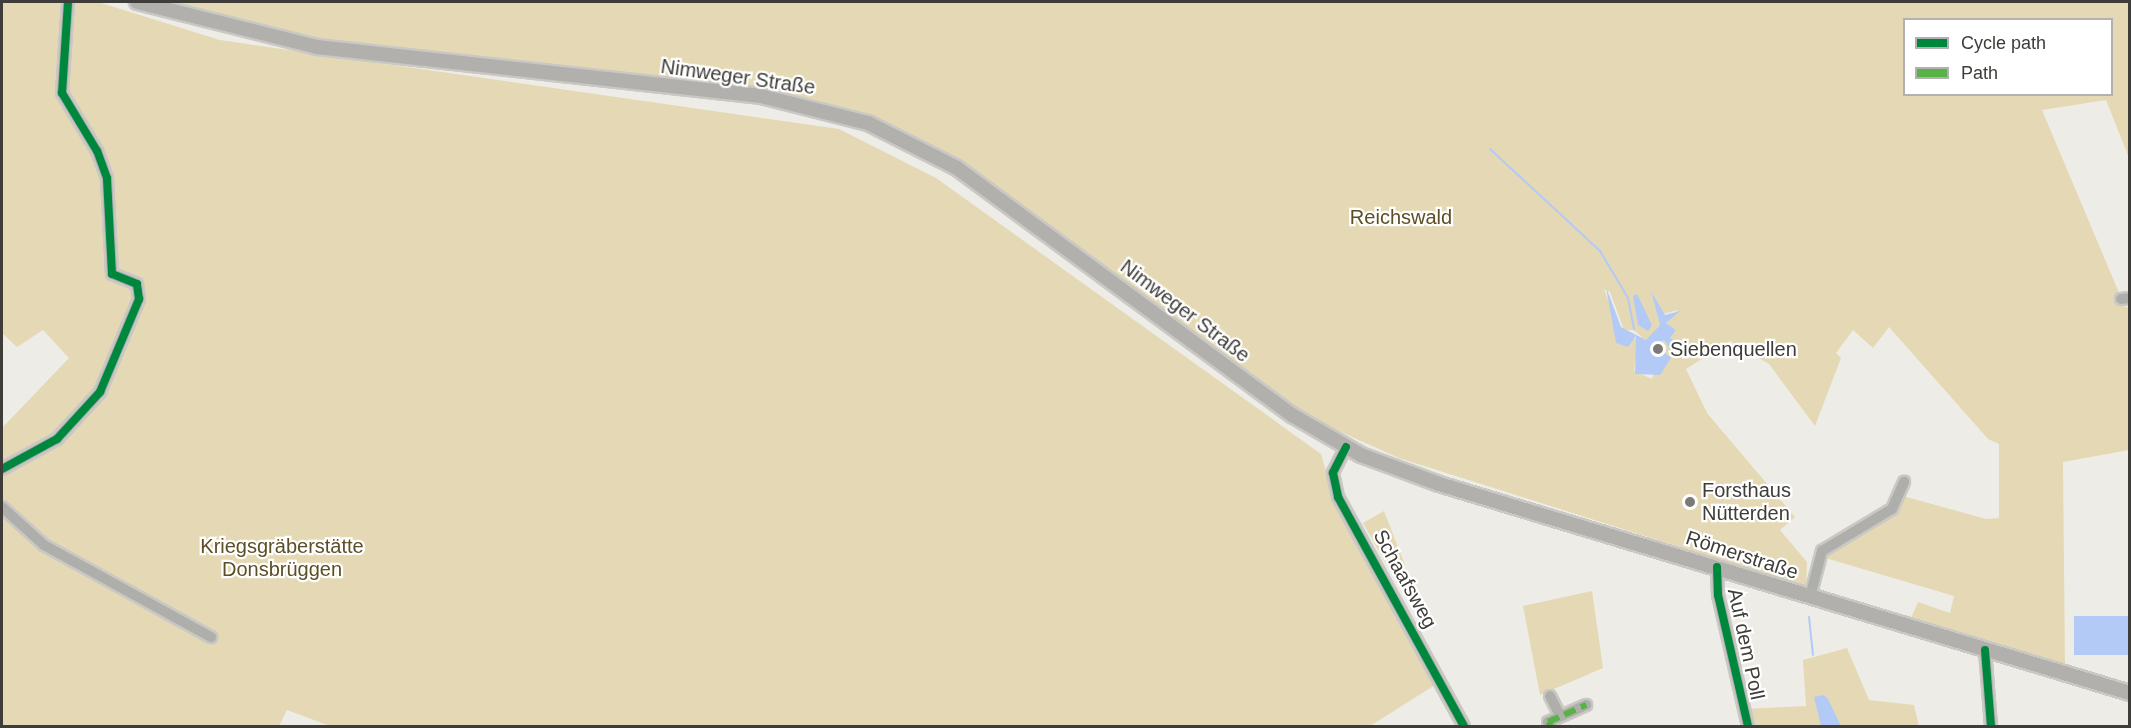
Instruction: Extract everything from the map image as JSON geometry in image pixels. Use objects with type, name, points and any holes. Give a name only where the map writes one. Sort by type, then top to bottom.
[{"type":"main road","name":"Nimweger Straße","points":[[137,2],[317,47],[761,96],[868,123],[957,168],[1292,415],[1346,447]]},
{"type":"main road","name":"Römerstraße","points":[[1346,447],[1439,484],[2130,693]]},
{"type":"street","points":[[2,469],[57,439],[100,392],[140,299],[137,284],[112,274],[107,178],[97,151],[62,93],[68,2]]},
{"type":"street","name":"Schaafsweg","points":[[1346,447],[1333,473],[1338,496],[1464,726]]},
{"type":"street","points":[[1810,597],[1822,551],[1892,509],[1904,482]]},
{"type":"street","points":[[2,507],[44,545],[211,637]]},
{"type":"street","name":"Auf dem Poll","points":[[1717,567],[1718,595],[1748,726]]},
{"type":"street","points":[[1984,650],[1991,726]]},
{"type":"street","points":[[1550,696],[1560,716]]},
{"type":"street","points":[[1551,726],[1548,722],[1586,705]]},
{"type":"green space","name":"Kriegsgräberstätte Donsbrüggen","points":[[2,2],[98,2],[220,40],[839,129],[936,178],[1321,454],[1333,494],[1435,685],[1370,726],[330,726],[287,710],[279,726],[2,726],[2,428],[69,358],[43,330],[17,347],[2,333]]},
{"type":"green space","name":"Reichswald","points":[[149,2],[2129,2],[2129,158],[2106,100],[2042,110],[2125,307],[2129,307],[2129,450],[2063,462],[2065,667],[1910,620],[1918,602],[1950,613],[1954,596],[1822,557],[1896,513],[1903,496],[1986,519],[1999,518],[1999,444],[1988,439],[1889,327],[1873,348],[1853,330],[1836,353],[1841,358],[1815,426],[1769,364],[1730,341],[1686,369],[1707,413],[1795,517],[1780,530],[1807,562],[1806,587],[1399,458],[1312,419],[957,168],[819,108],[409,58],[225,28]],"holes":[[[1604,289],[1610,292],[1624,330],[1634,330],[1646,341],[1660,325],[1652,292],[1663,314],[1678,310],[1666,323],[1676,330],[1669,337],[1677,346],[1673,354],[1664,340],[1655,344],[1660,349],[1652,379],[1634,371],[1638,338],[1616,341],[1616,320]]]},
{"type":"green space","points":[[1384,511],[1405,565],[1390,571],[1363,523]]},
{"type":"green space","points":[[1592,591],[1603,668],[1540,695],[1523,606]]},
{"type":"green space","points":[[1847,648],[1869,700],[1914,705],[1919,726],[1749,726],[1745,709],[1806,706],[1803,660]]},
{"type":"water","points":[[1606,287],[1621,327],[1646,340],[1660,325],[1651,291],[1665,315],[1680,311],[1666,323],[1676,330],[1670,338],[1678,343],[1673,354],[1664,340],[1655,345],[1671,358],[1660,375],[1635,374],[1636,336],[1628,347],[1616,343]]},
{"type":"water","points":[[1637,294],[1652,325],[1648,331],[1638,325],[1633,296]]},
{"type":"water","points":[[2074,616],[2129,616],[2129,655],[2074,655]]},
{"type":"water","points":[[1824,695],[1841,726],[1821,726],[1814,697]]},
{"type":"waterway","points":[[1490,149],[1600,251],[1628,298],[1634,329]]},
{"type":"waterway","points":[[1809,617],[1813,655]]},
{"type":"marked path","points":[[1551,726],[1548,722],[1586,705]]},
{"type":"cycle path","points":[[2,469],[57,439],[100,392],[139,299],[137,284],[112,274],[107,178],[97,151],[62,93],[68,2]]},
{"type":"cycle path","points":[[1346,447],[1333,473],[1338,497],[1464,726]]},
{"type":"cycle path","points":[[1717,567],[1718,595],[1748,726]]},
{"type":"cycle path","points":[[1985,650],[1991,726]]},
{"type":"place","name":"Siebenquellen","points":[[1658,349]]},
{"type":"place","name":"Forsthaus Nütterden","points":[[1690,502]]}]
